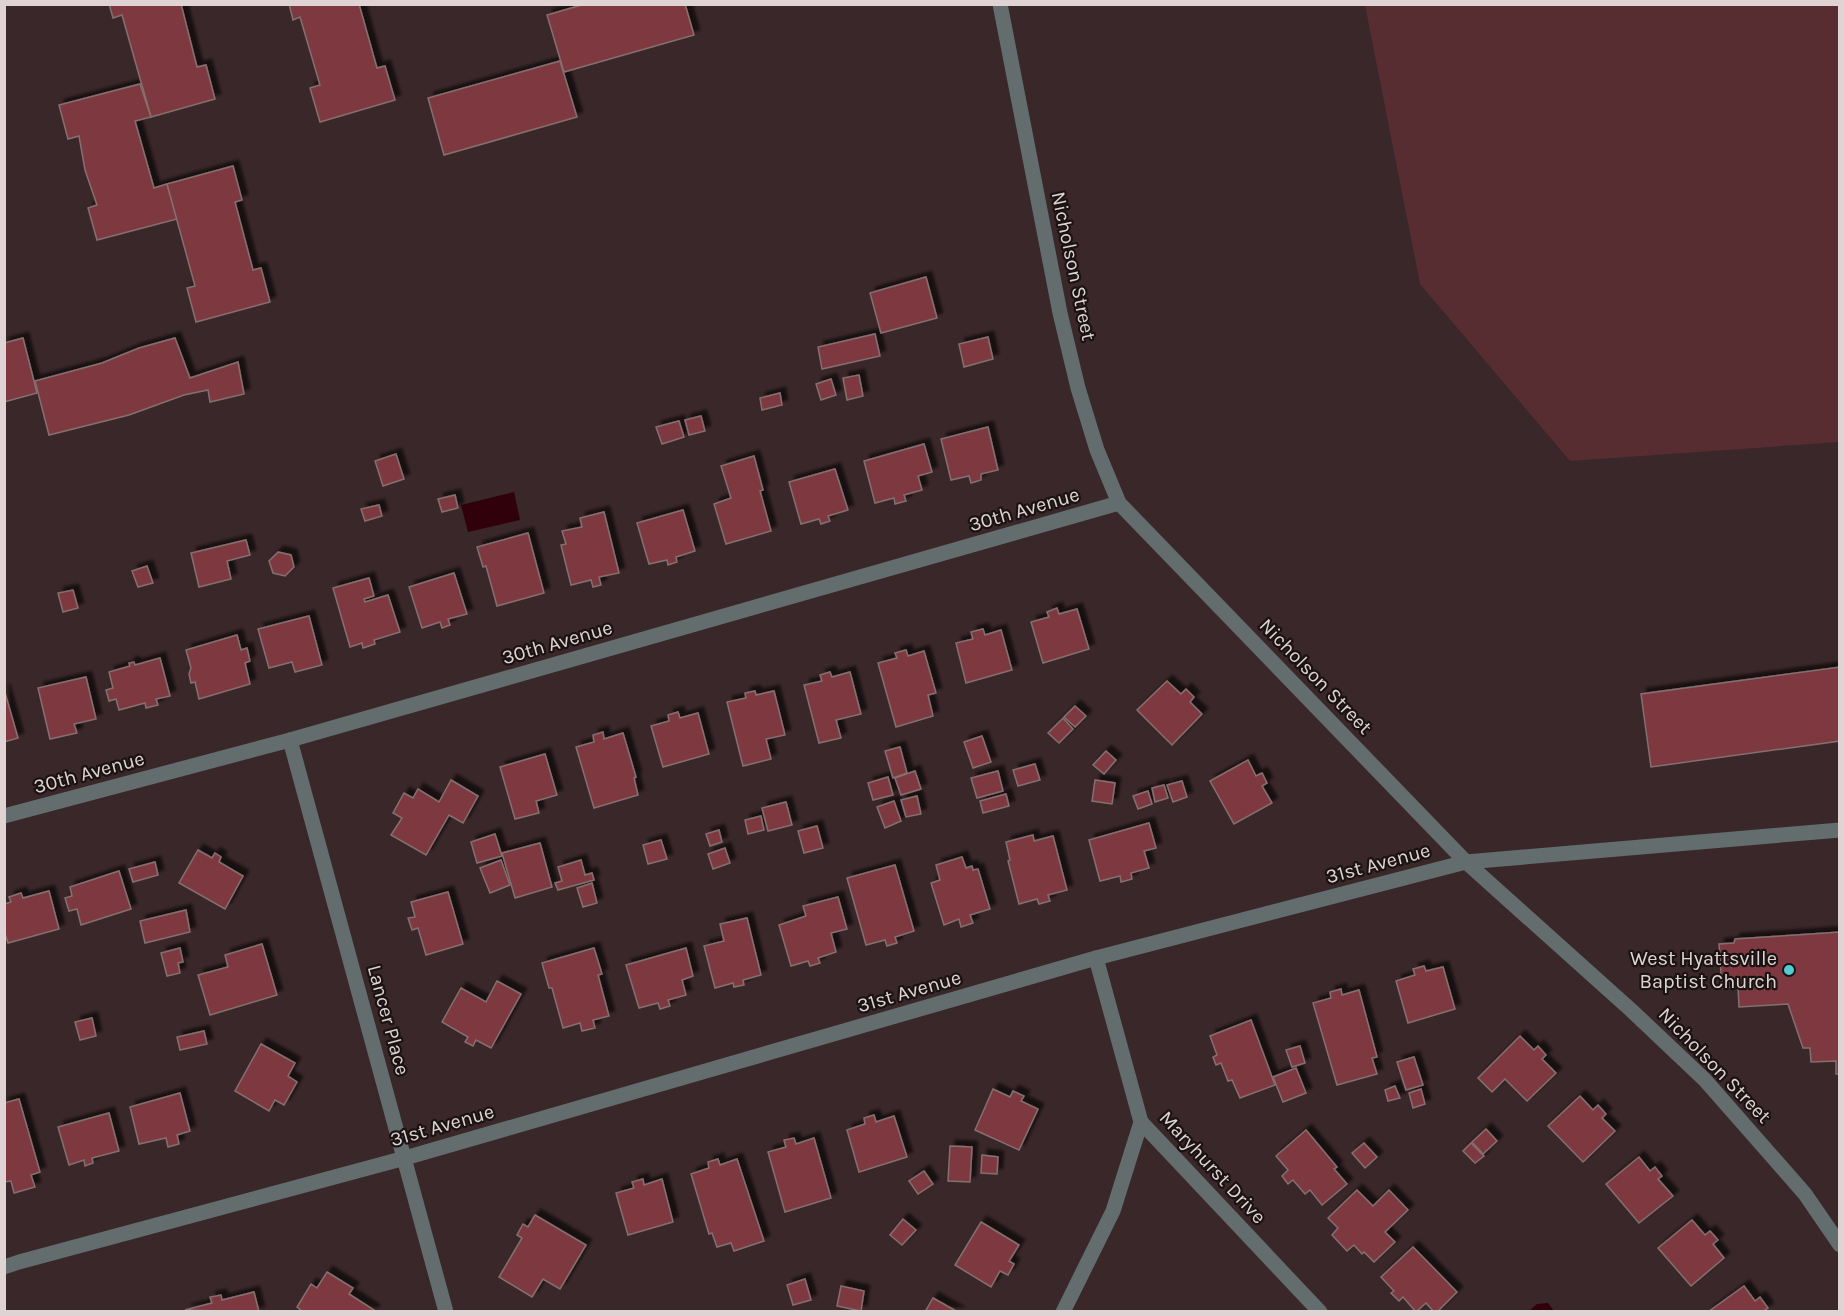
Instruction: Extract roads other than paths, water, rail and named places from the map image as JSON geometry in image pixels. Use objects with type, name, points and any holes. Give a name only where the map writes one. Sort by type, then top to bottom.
[{"type":"street","name":"Nicholson Street","points":[[1000,4],[1060,313],[1078,388],[1097,450],[1119,503],[1466,862],[1631,1010],[1705,1080],[1805,1194],[1839,1245]]},
{"type":"street","name":"30th Avenue","points":[[4,816],[290,740],[1119,503]]},
{"type":"street","name":"Lancer Place","points":[[290,740],[446,1311]]},
{"type":"street","name":"31st Avenue","points":[[4,1267],[405,1158],[1096,958],[1466,862],[1839,830]]},
{"type":"street","name":"Maryhurst Drive","points":[[1096,958],[1141,1122],[1320,1311]]},
{"type":"street","points":[[1063,1311],[1113,1211],[1141,1122]]},
{"type":"place","name":"West Hyattsville Baptist Church","points":[[1789,970]]}]
